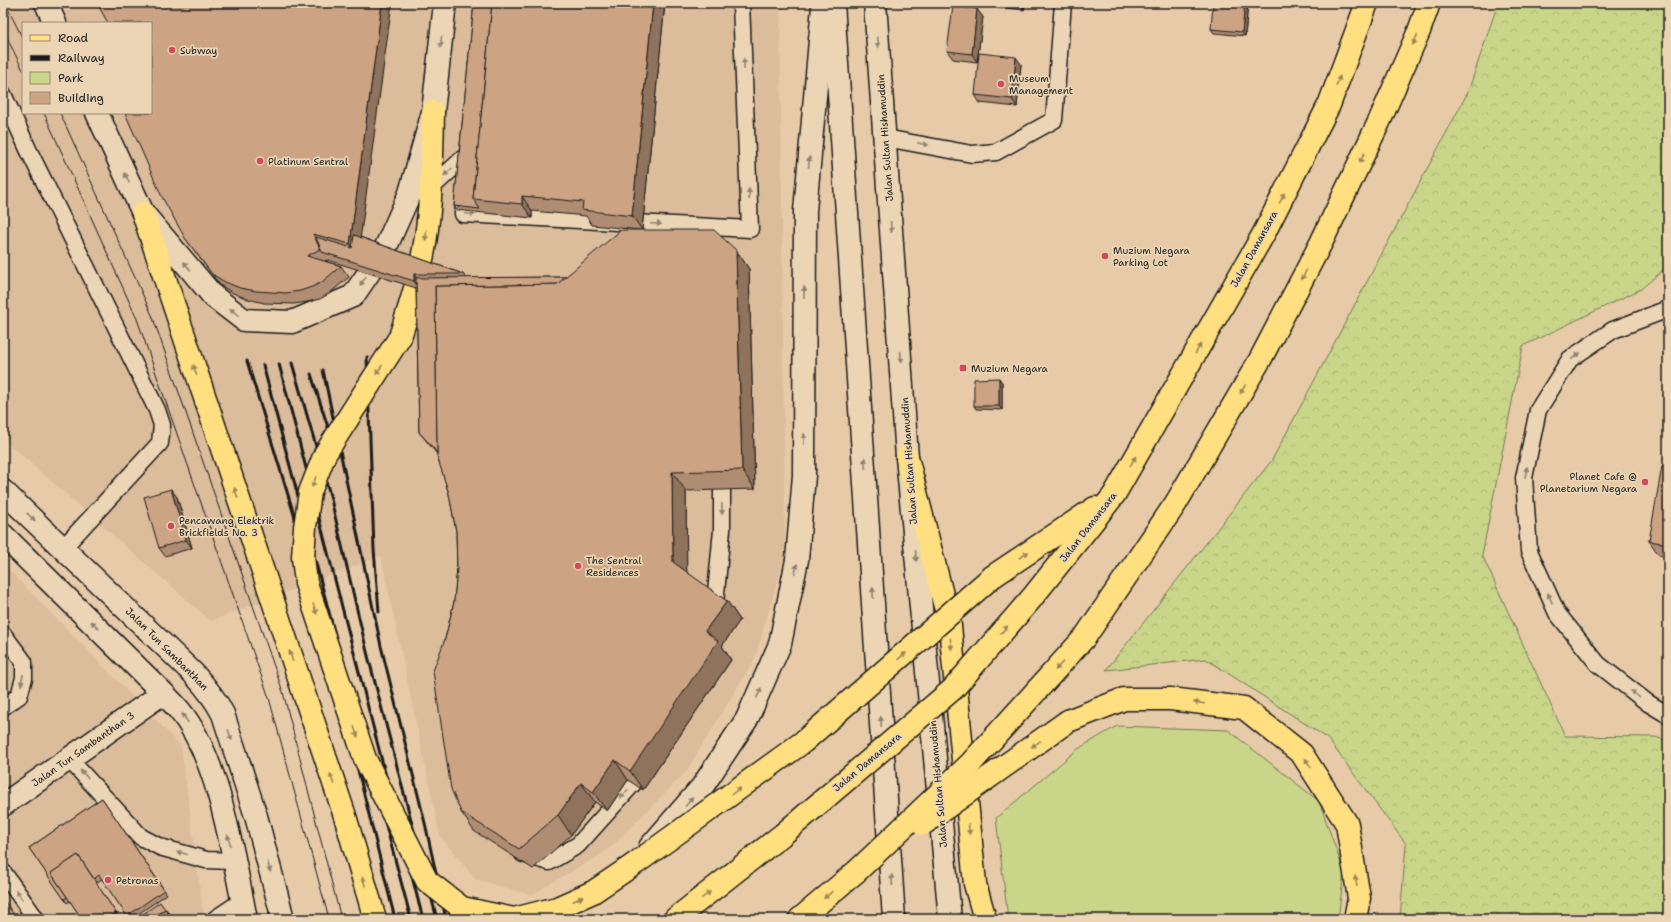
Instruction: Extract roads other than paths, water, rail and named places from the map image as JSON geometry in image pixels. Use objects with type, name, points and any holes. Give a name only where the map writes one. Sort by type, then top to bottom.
[{"type":"main road","points":[[46,3],[55,22]]},
{"type":"main road","points":[[445,3],[433,112],[431,188],[425,242],[413,314],[325,454],[310,492],[305,527],[303,557],[306,582],[365,760],[427,881],[462,908],[514,919],[557,908],[593,892],[636,864],[803,742],[992,577],[1114,495]]},
{"type":"main road","points":[[636,864],[702,787],[748,719],[780,644],[797,560],[804,475],[805,211],[823,3]]},
{"type":"main road","points":[[834,3],[894,919]]},
{"type":"main road","name":"Jalan Sultan Hishamuddin","points":[[875,3],[907,457],[950,919]]},
{"type":"main road","name":"Jalan Damansara","points":[[675,919],[782,835],[953,689],[1031,599],[1114,495],[1263,235],[1329,105],[1367,3]]},
{"type":"main road","points":[[800,919],[857,871],[971,763],[1085,637],[1176,503],[1262,358],[1321,243],[1379,122],[1419,31],[1429,3]]},
{"type":"main road","points":[[143,213],[212,296],[244,320],[292,322],[353,296],[385,249],[410,193],[433,112]]},
{"type":"main road","points":[[97,114],[143,213],[345,816],[375,919]]},
{"type":"main road","points":[[907,457],[950,626],[975,884],[985,919]]},
{"type":"main road","name":"Jalan Tun Sambanthan","points":[[3,491],[193,673],[210,692],[223,714],[256,816],[283,919]]},
{"type":"main road","points":[[3,535],[180,711],[192,730],[208,762],[221,805],[244,910]]},
{"type":"main road","name":"Jalan Tun Sambanthan 3","points":[[3,805],[163,693]]},
{"type":"main road","points":[[857,871],[1068,721],[1124,699],[1170,700],[1244,708],[1302,754],[1347,824],[1359,898],[1355,919]]},
{"type":"lane","points":[[471,132],[463,214],[750,229],[741,3]]},
{"type":"lane","points":[[884,138],[972,154],[996,152],[1054,120],[1063,3]]},
{"type":"lane","points":[[3,94],[28,149],[157,410],[162,425],[160,443],[64,548]]},
{"type":"lane","points":[[431,188],[468,154]]},
{"type":"lane","points":[[1668,309],[1613,330],[1570,359],[1538,410],[1524,478],[1529,551],[1557,613],[1598,664],[1648,704],[1668,715]]},
{"type":"lane","points":[[712,632],[722,530],[722,451]]},
{"type":"lane","points":[[3,634],[24,662],[24,678],[18,696],[3,707]]},
{"type":"lane","points":[[509,844],[521,854],[549,862],[578,845],[655,759],[659,752]]},
{"type":"lane","points":[[70,758],[141,838],[160,847],[206,860],[234,861]]},
{"type":"lane","points":[[3,872],[36,919]]},
{"type":"lane","points":[[215,919],[244,910]]},
{"type":"tram line","points":[[5,3],[22,37]]},
{"type":"tram line","points":[[3,30],[22,68]]},
{"type":"tram line","points":[[44,114],[137,319],[269,698],[329,919]]},
{"type":"tram line","points":[[60,114],[152,315],[283,692],[341,919]]},
{"type":"railway","points":[[367,357],[374,549],[379,612]]},
{"type":"railway","points":[[247,361],[296,521],[395,919]]},
{"type":"railway","points":[[292,363],[330,495],[368,656],[437,919]]},
{"type":"railway","points":[[279,364],[423,919]]},
{"type":"railway","points":[[263,365],[411,919]]},
{"type":"railway","points":[[323,370],[381,646],[425,823],[446,919]]},
{"type":"railway","points":[[311,374],[333,443]]},
{"type":"place","name":"Subway","points":[[172,50]]},
{"type":"place","name":"Museum Management","points":[[1001,84]]},
{"type":"place","name":"Platinum Sentral","points":[[260,161]]},
{"type":"place","name":"Muzium Negara Parking Lot","points":[[1105,256]]},
{"type":"place","name":"Muzium Negara","points":[[963,368]]},
{"type":"place","name":"Planet Cafe @ Planetarium Negara","points":[[1645,482]]},
{"type":"place","name":"Pencawang Elektrik Brickfields No. 3","points":[[171,526]]},
{"type":"place","name":"The Sentral Residences","points":[[578,566]]},
{"type":"place","name":"Petronas","points":[[108,880]]}]
